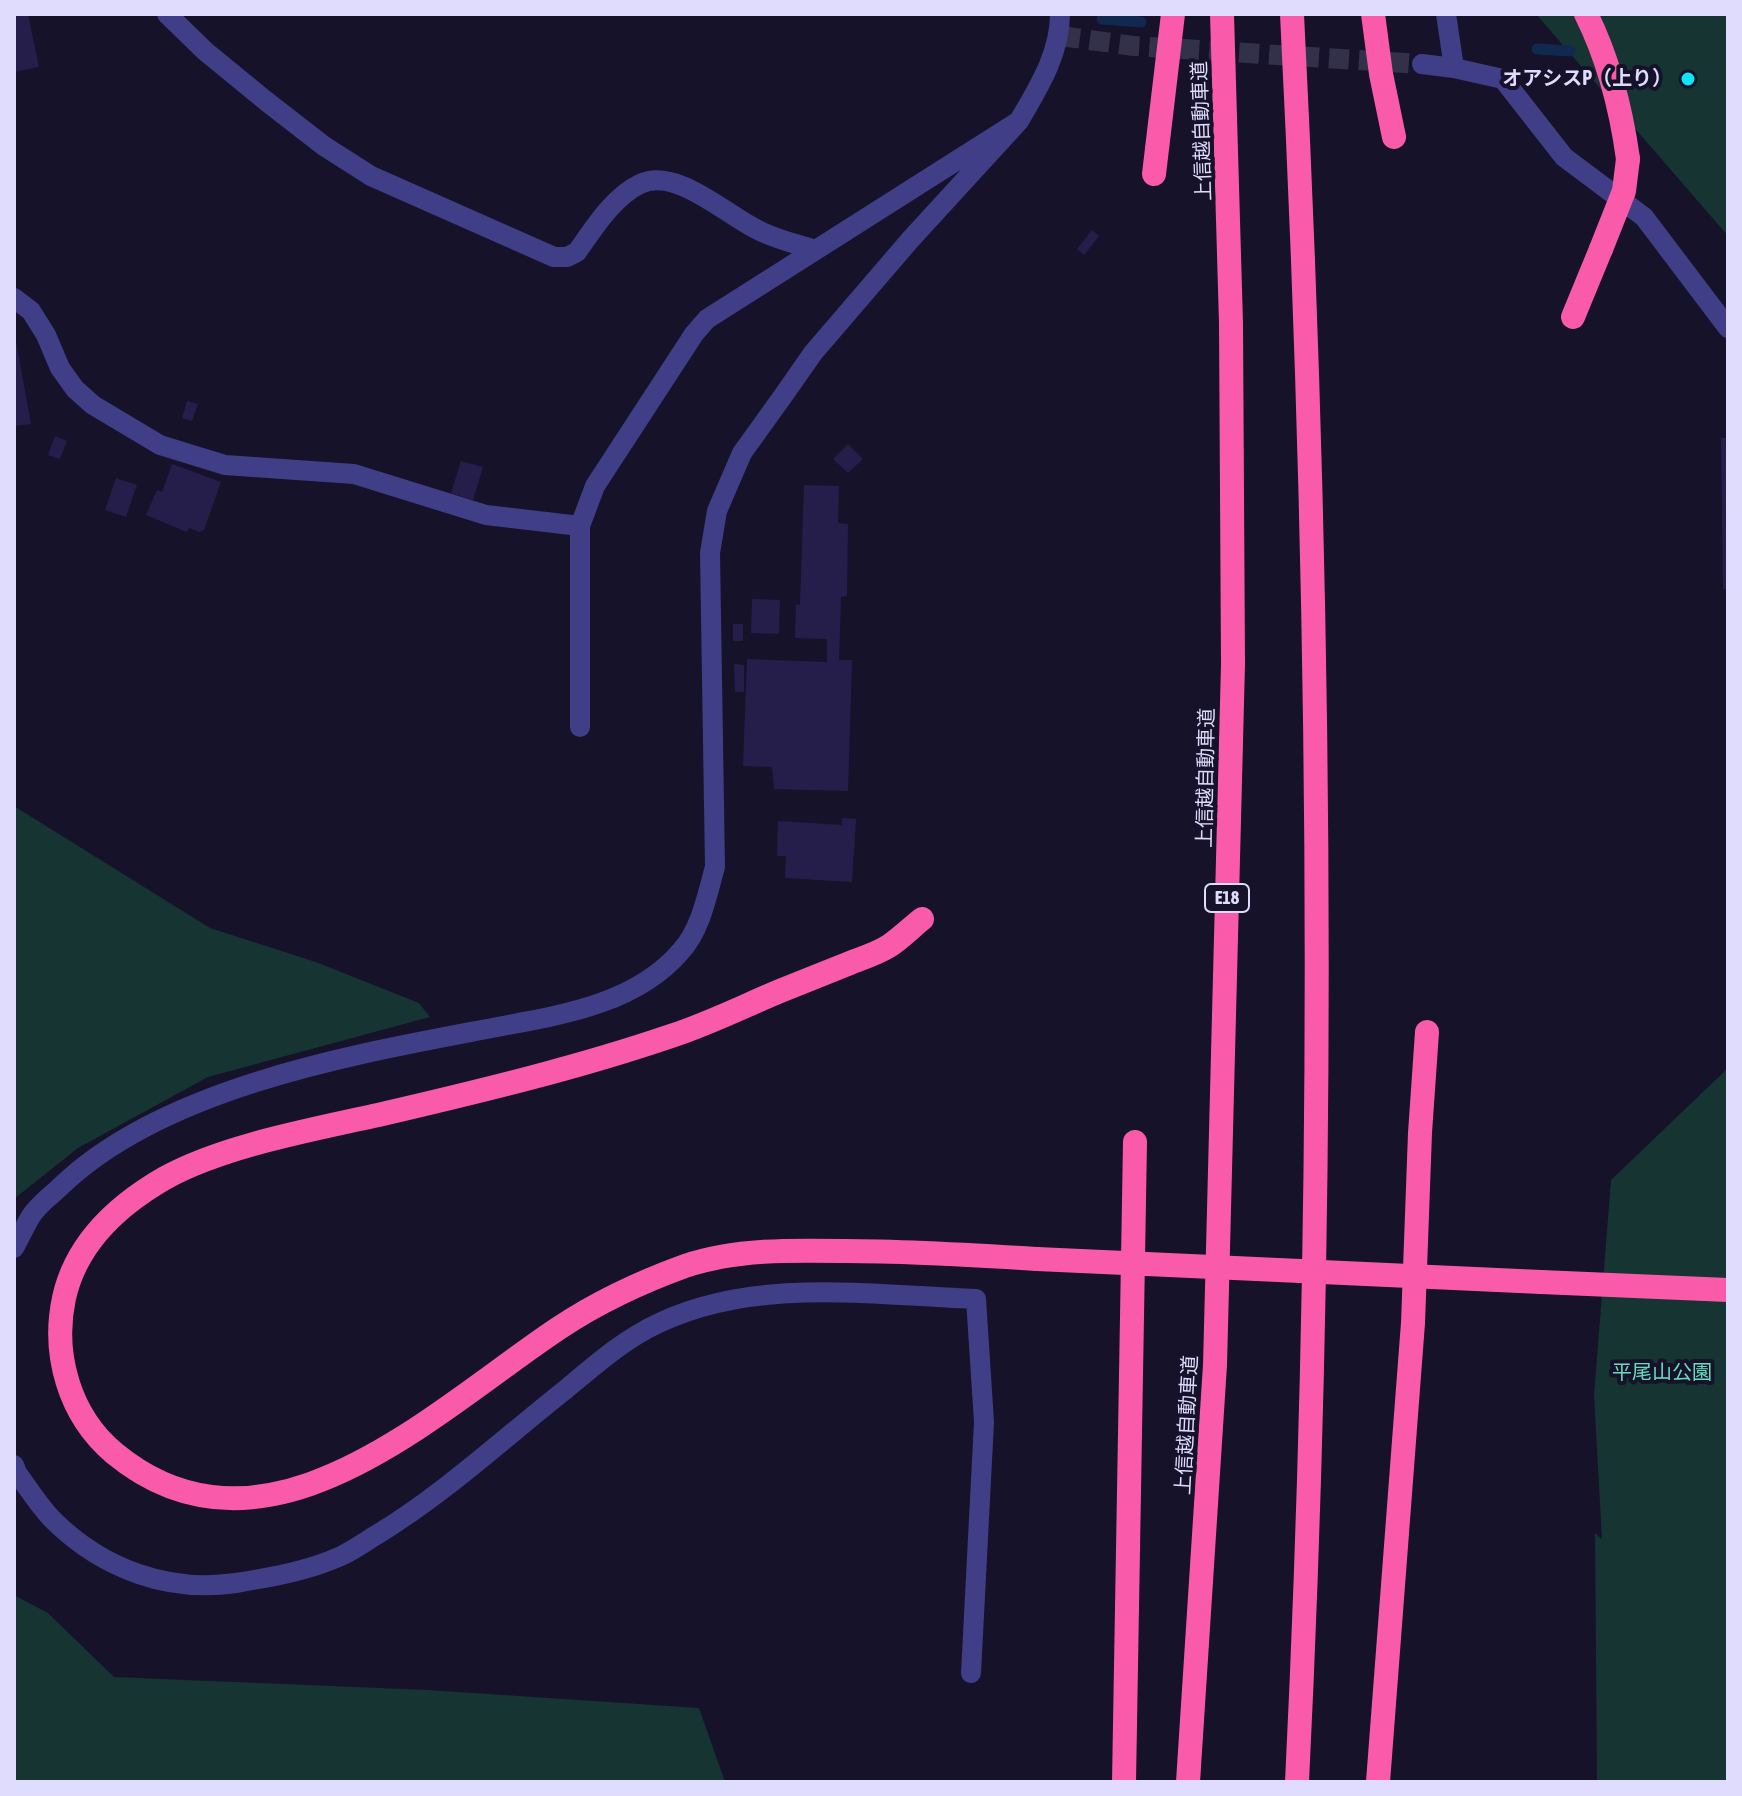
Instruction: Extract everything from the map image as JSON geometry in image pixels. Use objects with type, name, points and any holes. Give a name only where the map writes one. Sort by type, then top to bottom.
[{"type":"highway","points":[[1154,174],[1173,14]]},
{"type":"highway","name":"上信越自動車道","points":[[1188,1782],[1215,1365],[1233,664],[1231,323],[1222,14]]},
{"type":"highway","points":[[1292,14],[1307,299],[1313,534],[1317,982],[1314,1334],[1297,1782]]},
{"type":"highway","points":[[1373,14],[1394,137]]},
{"type":"highway","points":[[1573,317],[1624,191],[1628,159],[1623,118],[1611,76],[1586,14]]},
{"type":"highway","points":[[922,919],[886,948],[673,1036],[457,1097],[281,1137],[168,1176],[119,1210],[93,1235],[66,1289],[60,1320],[61,1355],[67,1384],[85,1421],[106,1447],[161,1484],[219,1499],[257,1498],[331,1476],[370,1458],[411,1433],[563,1325],[639,1285],[690,1264],[777,1251],[921,1252],[1728,1290]]},
{"type":"highway","points":[[1378,1782],[1413,1323],[1427,1032]]},
{"type":"highway","points":[[1124,1782],[1135,1142]]},
{"type":"street","points":[[167,14],[205,51],[266,101],[324,146],[359,168],[554,257],[567,257],[577,252],[624,194],[641,183],[655,179],[679,184],[761,232],[815,250]]},
{"type":"street","points":[[14,1248],[33,1213],[82,1165],[186,1107],[256,1082],[401,1045],[553,1016],[619,996],[651,978],[682,950],[702,912],[715,867],[710,553],[717,511],[742,453],[813,353],[910,240],[1019,121],[1041,84],[1060,36],[1060,14]]},
{"type":"street","points":[[1446,14],[1454,68]]},
{"type":"street","points":[[1422,64],[1503,79],[1564,157],[1644,217],[1728,328]]},
{"type":"street","points":[[580,727],[580,526],[595,486],[694,334],[707,319],[1019,121]]},
{"type":"street","points":[[14,298],[31,311],[46,335],[60,368],[75,389],[93,405],[160,445],[225,465],[354,474],[486,515],[580,526]]},
{"type":"street","points":[[14,1465],[53,1520],[94,1555],[140,1576],[180,1585],[224,1584],[284,1576],[341,1556],[400,1520],[617,1348],[659,1323],[706,1306],[764,1294],[831,1293],[976,1299],[984,1422],[971,1673]]},
{"type":"green space","name":"オアシスP（上り）","points":[[1536,14],[1728,14],[1728,236],[1709,214]]},
{"type":"green space","points":[[14,806],[210,928],[316,962],[419,1003],[430,1017],[208,1077],[78,1148],[14,1199]]},
{"type":"green space","name":"平尾山公園","points":[[1728,1068],[1728,1782],[1597,1782],[1595,1533],[1602,1539],[1594,1395],[1611,1180]]},
{"type":"green space","points":[[14,1595],[48,1613],[114,1677],[428,1690],[699,1708],[725,1782],[14,1782]]},
{"type":"building","points":[[14,14],[28,14],[39,67],[14,72]]},
{"type":"building","points":[[1092,230],[1099,236],[1084,255],[1077,249]]},
{"type":"building","points":[[14,330],[31,424],[14,426]]},
{"type":"building","points":[[187,401],[198,404],[192,421],[182,418]]},
{"type":"building","points":[[55,436],[67,441],[60,459],[48,455]]},
{"type":"building","points":[[1721,438],[1728,438],[1728,589],[1723,589]]},
{"type":"building","points":[[848,444],[863,459],[848,473],[833,459]]},
{"type":"building","points":[[461,461],[483,467],[473,500],[451,493]]},
{"type":"building","points":[[172,464],[221,482],[204,530],[199,532],[189,528],[187,532],[146,515],[157,490],[162,492]]},
{"type":"building","points":[[116,478],[137,485],[126,517],[105,510]]},
{"type":"building","points":[[804,485],[839,486],[838,523],[848,524],[847,596],[841,597],[839,660],[852,660],[848,791],[774,789],[772,767],[743,766],[747,659],[827,662],[827,639],[795,638],[796,604],[800,605]]},
{"type":"building","points":[[752,599],[780,600],[779,634],[751,633]]},
{"type":"building","points":[[733,624],[743,624],[743,641],[733,641]]},
{"type":"building","points":[[734,664],[744,665],[744,692],[735,692]]},
{"type":"building","points":[[842,818],[856,819],[852,882],[785,878],[786,856],[777,856],[778,821],[842,825]]},
{"type":"waterway","points":[[1102,19],[1141,22]]},
{"type":"waterway","points":[[1537,49],[1570,51]]},
{"type":"tunnel","points":[[1060,36],[1134,46],[1422,64]]},
{"type":"place","name":"オアシスP（上り）","points":[[1688,79]]}]
